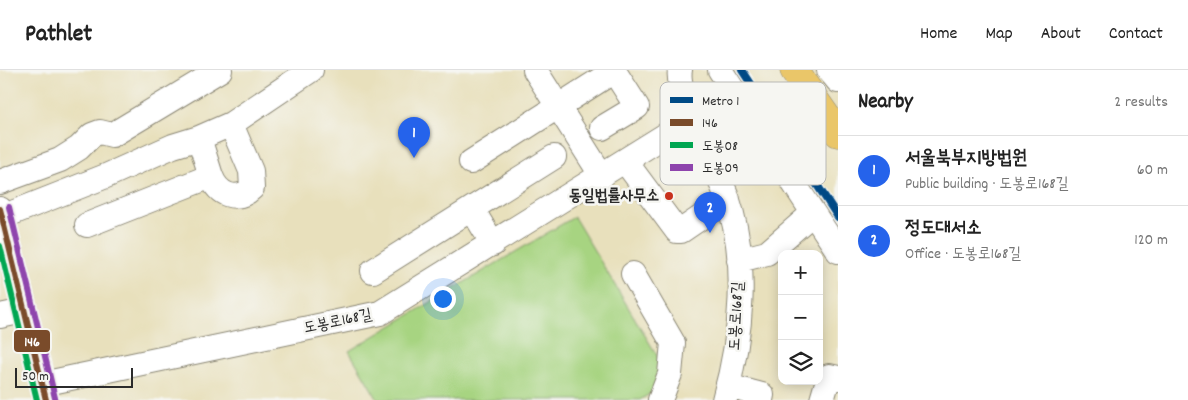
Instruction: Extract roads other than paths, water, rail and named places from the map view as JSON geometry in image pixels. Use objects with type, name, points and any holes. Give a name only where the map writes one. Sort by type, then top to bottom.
[{"type":"main road","points":[[794,70],[803,82]]},
{"type":"main road","points":[[826,115],[838,132]]},
{"type":"street","points":[[112,135],[220,70]]},
{"type":"street","points":[[44,392],[1,213],[109,173],[232,124],[311,70]]},
{"type":"street","points":[[535,70],[602,176]]},
{"type":"street","points":[[720,70],[728,82]]},
{"type":"street","points":[[811,70],[819,82]]},
{"type":"street","points":[[829,70],[838,81]]},
{"type":"street","points":[[471,162],[614,71],[637,107],[602,128]]},
{"type":"street","points":[[826,93],[838,111]]},
{"type":"street","points":[[199,138],[213,182],[225,194],[235,197],[245,195],[252,188],[251,171],[232,124]]},
{"type":"street","points":[[0,182],[60,160],[79,148],[92,135],[100,132],[112,135],[120,143],[124,154],[109,173]]},
{"type":"street","name":"도봉로168길","points":[[44,392],[380,313],[660,139]]},
{"type":"street","points":[[79,148],[80,164],[85,171],[109,173]]},
{"type":"street","points":[[373,271],[554,157]]},
{"type":"street","points":[[625,161],[678,231],[683,230],[728,199]]},
{"type":"street","points":[[87,225],[211,176]]},
{"type":"street","name":"도봉로168길","points":[[722,185],[728,199],[737,236],[740,302],[734,361],[726,393]]},
{"type":"street","points":[[795,185],[838,251]]},
{"type":"street","points":[[472,209],[493,244]]},
{"type":"street","name":"도봉로168길","points":[[739,260],[767,253],[813,213]]},
{"type":"street","points":[[633,274],[673,343],[670,374],[660,400]]},
{"type":"street","points":[[0,316],[24,310]]},
{"type":"street","points":[[822,400],[829,376],[838,378]]},
{"type":"street","points":[[726,393],[767,398]]},
{"type":"metro line","name":"1","points":[[742,70],[750,82]]},
{"type":"metro line","name":"1","points":[[817,185],[838,217]]},
{"type":"place","name":"서울북부지방법원","points":[[414,158]]},
{"type":"place","name":"동일법률사무소","points":[[669,196]]},
{"type":"place","name":"정도대서소","points":[[710,233]]}]
